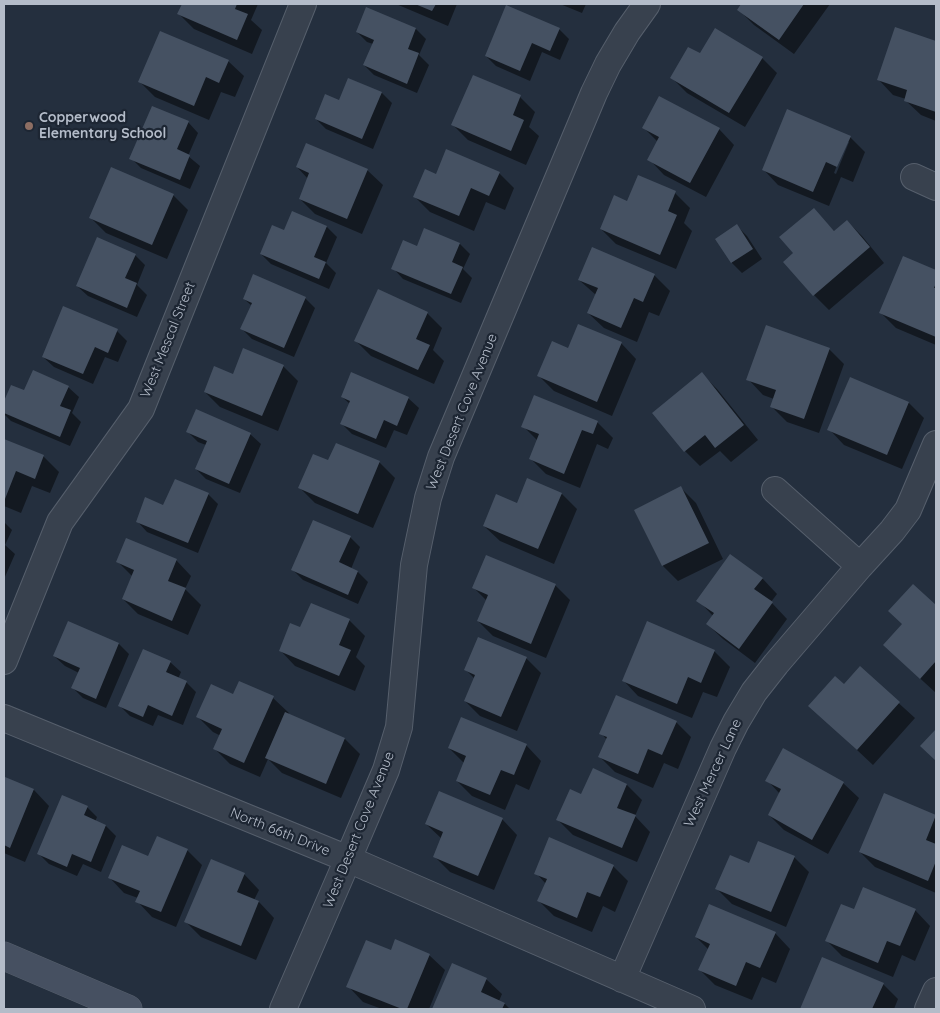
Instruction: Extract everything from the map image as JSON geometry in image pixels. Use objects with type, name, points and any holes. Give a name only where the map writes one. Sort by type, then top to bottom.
[{"type":"main road","points":[[4,956],[128,1009]]},
{"type":"street","name":"West Mescal Street","points":[[4,661],[60,522],[141,409],[303,4]]},
{"type":"street","name":"West Desert Cove Avenue","points":[[283,1009],[386,770],[399,727],[414,565],[428,498],[441,457],[594,93],[627,32],[648,4]]},
{"type":"street","name":"West Mercer Lane","points":[[622,979],[736,722],[754,692],[771,671],[908,510],[936,444]]},
{"type":"street","points":[[775,490],[860,566]]},
{"type":"street","name":"North 66th Drive","points":[[4,718],[348,859],[692,1009]]},
{"type":"street","points":[[928,1009],[936,991]]},
{"type":"building","points":[[182,4],[237,4],[235,9],[248,14],[237,40],[177,14]]},
{"type":"building","points":[[415,4],[436,4],[432,11]]},
{"type":"building","points":[[741,4],[804,4],[779,40],[737,10]]},
{"type":"building","points":[[506,5],[560,28],[550,51],[532,43],[520,71],[485,56]]},
{"type":"building","points":[[366,7],[416,28],[408,49],[419,53],[407,84],[363,65],[374,40],[356,32]]},
{"type":"building","points":[[895,27],[936,41],[936,112],[904,101],[907,90],[877,80]]},
{"type":"building","points":[[715,28],[763,57],[729,113],[670,78],[688,47],[700,53]]},
{"type":"building","points":[[160,31],[229,60],[219,83],[206,77],[194,106],[138,82]]},
{"type":"building","points":[[473,75],[521,95],[513,115],[524,120],[511,151],[451,125]]},
{"type":"building","points":[[348,78],[382,92],[362,139],[315,119],[325,94],[339,100]]},
{"type":"building","points":[[659,96],[720,128],[690,183],[647,160],[659,137],[642,128]]},
{"type":"building","points":[[152,106],[189,121],[177,149],[190,155],[180,180],[129,159]]},
{"type":"building","points":[[787,109],[851,136],[837,167],[826,162],[813,192],[762,170]]},
{"type":"building","points":[[306,143],[368,169],[347,219],[299,199],[309,173],[296,167]]},
{"type":"building","points":[[446,149],[500,172],[489,196],[471,188],[459,216],[413,197],[425,169],[436,174]]},
{"type":"building","points":[[111,167],[174,194],[152,245],[89,218]]},
{"type":"building","points":[[638,175],[676,191],[668,211],[677,215],[660,255],[600,229],[614,195],[627,201]]},
{"type":"building","points":[[814,208],[834,231],[847,220],[870,247],[813,296],[783,262],[793,253],[779,237]]},
{"type":"building","points":[[292,211],[327,226],[314,257],[326,262],[319,279],[260,254],[272,225],[284,230]]},
{"type":"building","points":[[737,224],[753,249],[731,263],[715,239]]},
{"type":"building","points":[[424,228],[460,243],[452,262],[463,267],[451,294],[391,269],[403,240],[417,246]]},
{"type":"building","points":[[97,237],[136,254],[125,278],[137,283],[127,308],[76,286]]},
{"type":"building","points":[[592,247],[655,274],[643,302],[634,298],[621,328],[587,313],[598,288],[578,280]]},
{"type":"building","points":[[903,256],[936,270],[934,288],[936,288],[936,337],[879,313]]},
{"type":"building","points":[[253,274],[306,297],[284,348],[240,329],[252,303],[243,299]]},
{"type":"building","points":[[378,289],[428,312],[416,339],[430,345],[418,370],[354,341]]},
{"type":"building","points":[[63,306],[118,329],[108,353],[95,347],[83,374],[42,357]]},
{"type":"building","points":[[578,324],[622,342],[597,402],[537,376],[552,341],[568,348]]},
{"type":"building","points":[[766,325],[830,348],[804,419],[770,407],[776,390],[746,380]]},
{"type":"building","points":[[243,348],[284,365],[262,416],[204,392],[214,366],[233,374]]},
{"type":"building","points":[[33,370],[69,386],[60,406],[71,410],[60,437],[4,413],[4,401],[11,385],[24,390]]},
{"type":"building","points":[[351,372],[409,397],[397,426],[384,420],[376,439],[340,424],[350,401],[341,397]]},
{"type":"building","points":[[702,372],[744,425],[715,448],[705,435],[684,452],[652,413]]},
{"type":"building","points":[[850,377],[909,402],[887,455],[827,430]]},
{"type":"building","points":[[534,395],[598,421],[593,434],[582,430],[564,474],[529,459],[539,434],[521,427]]},
{"type":"building","points":[[196,409],[251,433],[229,484],[195,469],[207,441],[186,432]]},
{"type":"building","points":[[4,439],[44,455],[35,479],[16,471],[5,499],[4,498]]},
{"type":"building","points":[[336,443],[380,461],[358,514],[298,488],[313,454],[328,460]]},
{"type":"building","points":[[527,478],[562,493],[538,549],[483,526],[496,494],[517,503]]},
{"type":"building","points":[[175,479],[209,493],[188,543],[136,522],[145,497],[163,505]]},
{"type":"building","points":[[681,486],[709,543],[662,566],[634,510]]},
{"type":"building","points":[[313,520],[351,536],[339,562],[358,571],[348,595],[291,570]]},
{"type":"building","points":[[126,538],[177,559],[168,581],[186,588],[172,621],[122,599],[134,570],[116,562]]},
{"type":"building","points":[[730,554],[763,578],[754,589],[773,602],[739,649],[706,624],[714,613],[696,601]]},
{"type":"building","points":[[486,555],[556,584],[531,644],[477,621],[488,595],[472,588]]},
{"type":"building","points":[[913,584],[936,605],[936,661],[920,679],[883,645],[902,624],[888,611]]},
{"type":"building","points":[[311,603],[350,619],[339,645],[351,650],[339,676],[279,651],[290,623],[300,627]]},
{"type":"building","points":[[68,621],[119,643],[96,699],[71,688],[80,668],[53,656]]},
{"type":"building","points":[[647,621],[715,650],[701,683],[688,677],[677,704],[622,681]]},
{"type":"building","points":[[478,637],[527,657],[501,717],[464,701],[475,675],[464,670]]},
{"type":"building","points":[[143,649],[171,661],[166,672],[187,681],[172,716],[148,705],[143,717],[118,706]]},
{"type":"building","points":[[860,666],[900,702],[857,750],[808,706],[835,676],[844,684]]},
{"type":"building","points":[[239,681],[274,696],[244,763],[213,749],[222,729],[196,717],[211,684],[233,694]]},
{"type":"building","points":[[616,695],[677,721],[662,755],[648,749],[638,774],[598,757],[607,737],[599,734]]},
{"type":"building","points":[[285,712],[345,738],[326,784],[265,758]]},
{"type":"building","points":[[461,717],[527,744],[514,775],[501,770],[490,795],[456,781],[466,756],[448,748]]},
{"type":"building","points":[[936,729],[936,761],[920,746]]},
{"type":"building","points":[[783,748],[844,782],[812,840],[768,815],[781,789],[765,781]]},
{"type":"building","points":[[593,768],[627,784],[617,808],[636,815],[622,848],[556,820],[570,789],[581,794]]},
{"type":"building","points":[[5,777],[34,789],[10,848],[4,845]]},
{"type":"building","points":[[439,791],[503,818],[478,876],[433,857],[443,832],[425,824]]},
{"type":"building","points":[[884,793],[936,815],[926,840],[936,844],[936,861],[928,881],[859,852]]},
{"type":"building","points":[[62,795],[88,806],[84,815],[106,825],[91,862],[72,854],[67,867],[37,854]]},
{"type":"building","points":[[157,836],[188,849],[161,912],[135,902],[140,891],[108,878],[122,845],[148,856]]},
{"type":"building","points":[[549,837],[614,865],[600,897],[587,892],[577,918],[537,901],[547,879],[534,874]]},
{"type":"building","points":[[758,841],[795,856],[771,912],[715,889],[730,855],[749,863]]},
{"type":"building","points":[[211,859],[245,873],[237,892],[259,901],[241,946],[184,922]]},
{"type":"building","points":[[863,887],[916,909],[900,946],[887,941],[878,963],[825,941],[841,904],[854,909]]},
{"type":"building","points":[[709,904],[776,932],[760,968],[746,962],[736,986],[698,970],[710,944],[695,937]]},
{"type":"building","points":[[395,939],[430,954],[407,1009],[402,1009],[346,987],[366,940],[391,950]]},
{"type":"building","points":[[822,957],[884,983],[872,1009],[800,1009]]},
{"type":"building","points":[[452,963],[487,978],[481,992],[505,1003],[502,1009],[432,1009]]},
{"type":"place","name":"Copperwood Elementary School","points":[[29,126]]}]
